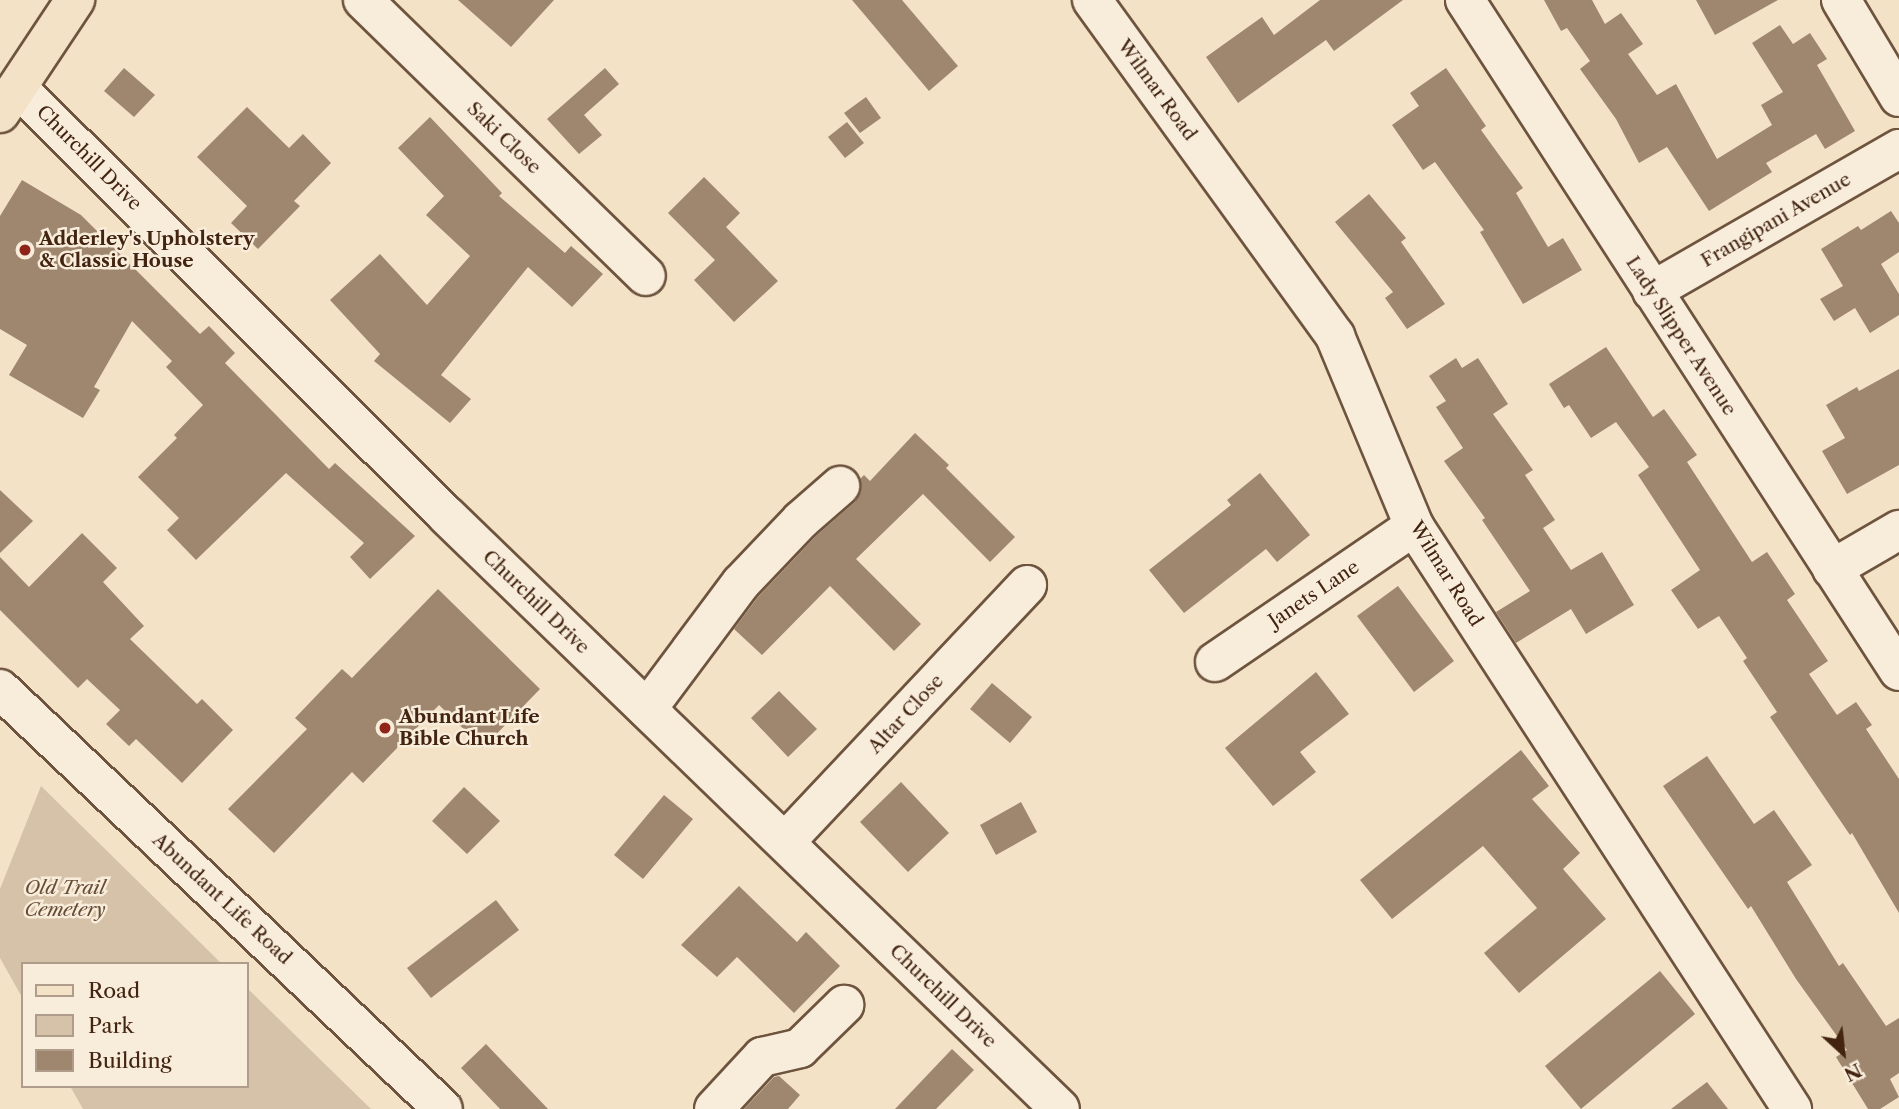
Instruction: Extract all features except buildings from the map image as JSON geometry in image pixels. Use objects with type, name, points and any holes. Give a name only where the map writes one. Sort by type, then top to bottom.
[{"type":"main road","points":[[5,106],[75,0]]},
{"type":"street","name":"Saki Close","points":[[363,0],[646,276]]},
{"type":"street","name":"Wilmar Road","points":[[1092,0],[1335,337],[1349,364],[1414,526],[1791,1109]]},
{"type":"street","name":"Lady Slipper Avenue","points":[[1465,0],[1899,671]]},
{"type":"street","points":[[1841,0],[1899,96]]},
{"type":"street","name":"Churchill Drive","points":[[5,106],[446,514],[1060,1109]]},
{"type":"street","name":"Frangipani Avenue","points":[[1652,292],[1899,149]]},
{"type":"street","points":[[647,709],[741,583],[801,520],[840,486]]},
{"type":"street","name":"Janets Lane","points":[[1215,662],[1414,526]]},
{"type":"street","points":[[1832,569],[1899,530]]},
{"type":"street","name":"Altar Close","points":[[785,842],[1027,585]]},
{"type":"street","name":"Abundant Life Road","points":[[0,689],[443,1109]]},
{"type":"street","points":[[714,1109],[762,1057],[800,1048],[844,1005]]},
{"type":"green space","name":"Old Trail Cemetery","points":[[41,786],[220,962],[21,962],[21,995],[0,958],[0,889]]},
{"type":"green space","points":[[248,989],[371,1109],[83,1109],[71,1088],[248,1088]]},
{"type":"place","name":"Adderley's Upholstery & Classic House","points":[[25,250]]},
{"type":"place","name":"Abundant Life Bible Church","points":[[385,728]]}]
